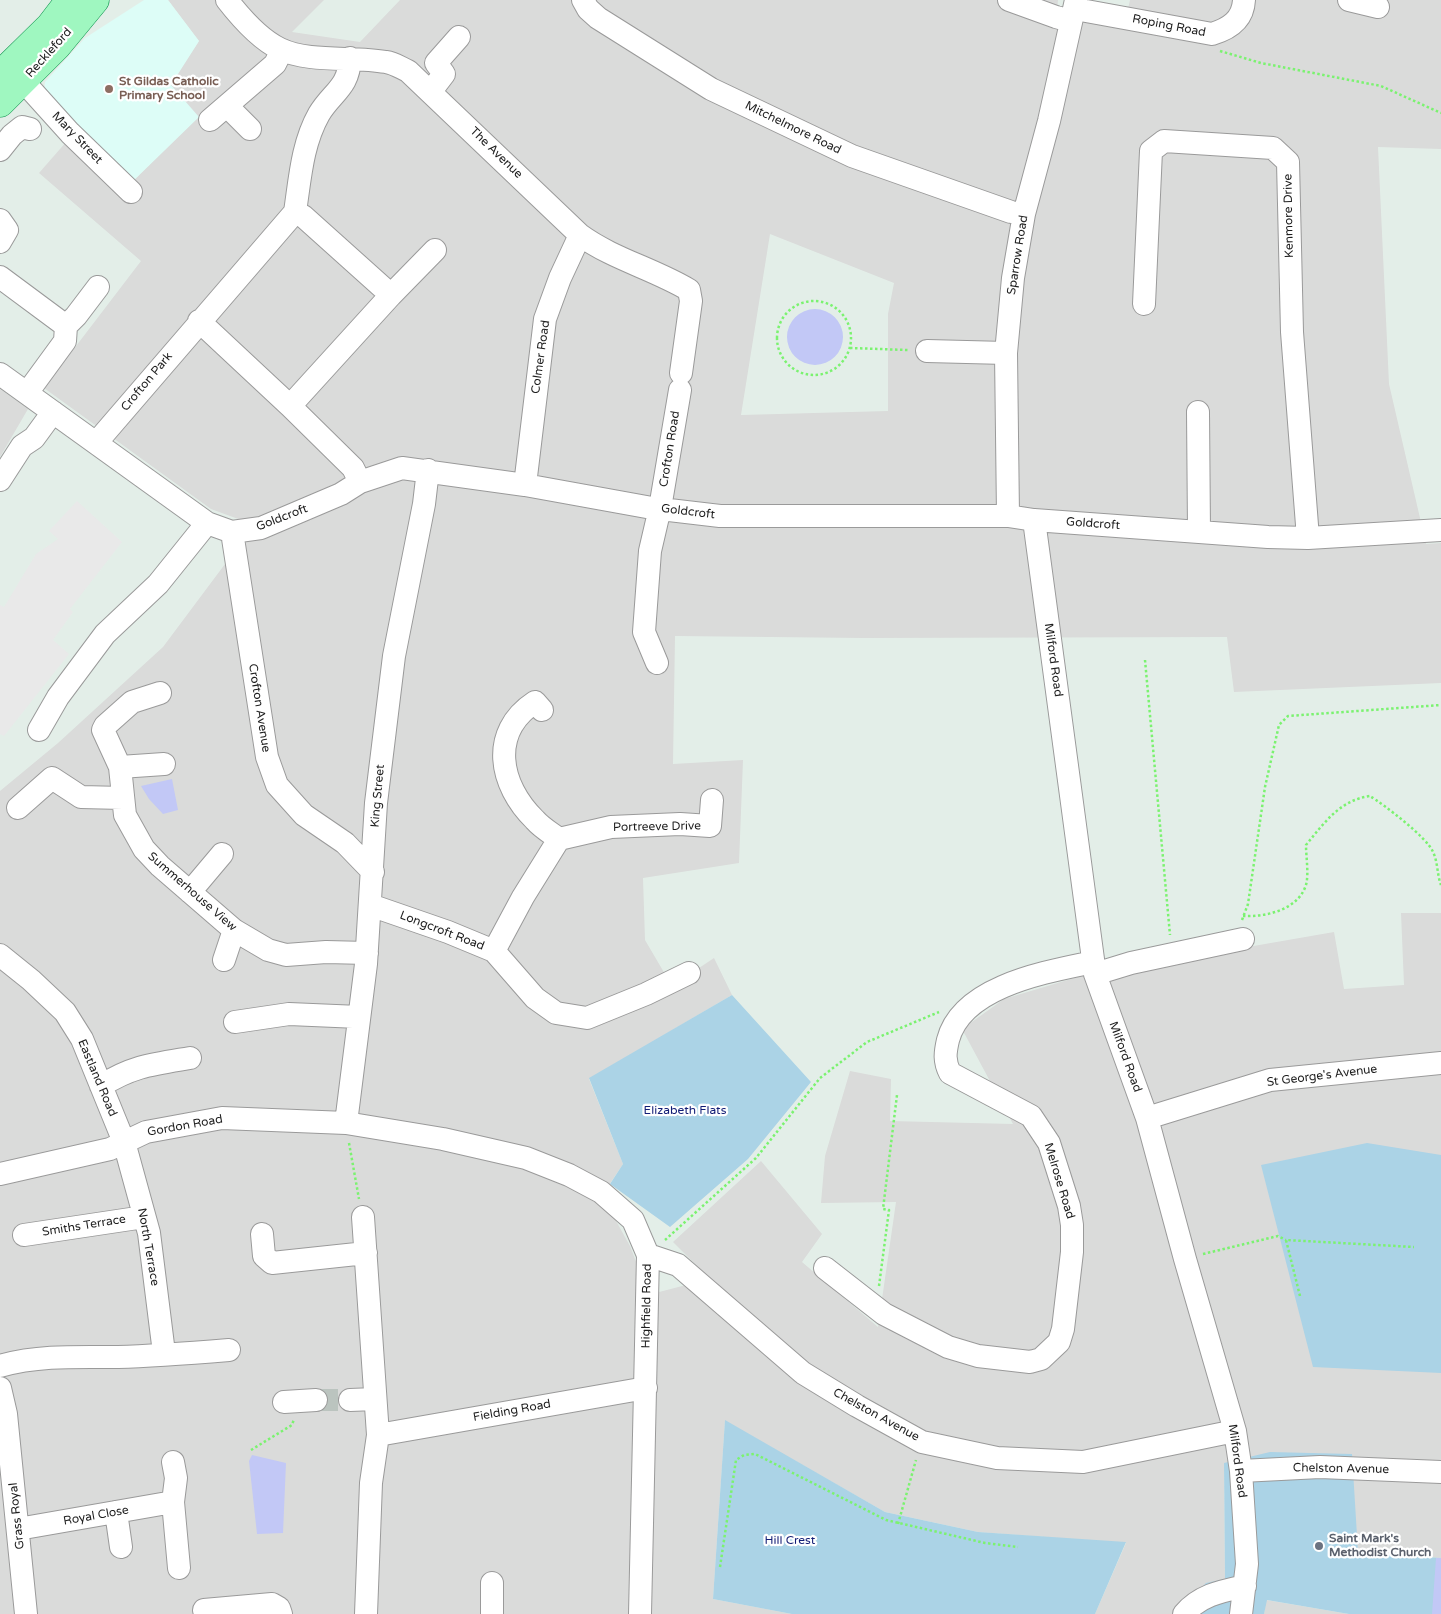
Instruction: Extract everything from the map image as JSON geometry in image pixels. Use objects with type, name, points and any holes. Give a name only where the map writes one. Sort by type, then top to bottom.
[{"type":"main road","name":"Reckleford","points":[[0,103],[12,78],[70,0]]},
{"type":"main road","name":"Reckleford","points":[[12,78],[57,46],[95,0]]},
{"type":"street","name":"The Avenue","points":[[226,0],[270,44],[282,50],[305,55],[388,62],[408,70],[580,235],[596,246],[667,277],[689,290],[691,301],[680,381]]},
{"type":"street","name":"Mitchelmore Road","points":[[583,0],[588,9],[598,18],[711,89],[852,156],[1011,212],[1024,214]]},
{"type":"street","name":"Roping Road","points":[[1009,0],[1212,34],[1225,30],[1236,22],[1244,9],[1244,0]]},
{"type":"street","name":"Sparrow Road","points":[[1008,516],[1006,353],[1013,278],[1024,214],[1049,121],[1074,10]]},
{"type":"street","points":[[431,91],[444,74],[436,63],[459,37]]},
{"type":"street","points":[[250,129],[218,113],[275,64],[282,50]]},
{"type":"street","points":[[350,58],[349,73],[343,86],[320,113],[308,141],[295,212],[303,216],[391,295]]},
{"type":"street","name":"Mary Street","points":[[12,78],[131,192]]},
{"type":"street","points":[[0,150],[12,135],[22,127],[30,129]]},
{"type":"street","name":"Kenmore Drive","points":[[1144,304],[1150,151],[1164,141],[1273,148],[1288,162],[1292,332],[1308,538]]},
{"type":"street","name":"Crofton Park","points":[[96,443],[199,321],[295,212]]},
{"type":"street","points":[[0,220],[7,230],[0,242]]},
{"type":"street","name":"Colmer Road","points":[[525,485],[545,319],[560,278],[580,235]]},
{"type":"street","points":[[290,406],[391,295],[435,250]]},
{"type":"street","points":[[0,277],[66,326]]},
{"type":"street","points":[[26,393],[65,341],[66,326],[98,287]]},
{"type":"street","points":[[199,321],[353,468],[360,482]]},
{"type":"street","points":[[927,351],[1006,353]]},
{"type":"street","name":"Goldcroft","points":[[0,374],[207,523],[232,532],[261,528],[341,494],[360,482],[402,468],[428,470],[720,516],[1008,516],[1034,520],[1308,538],[1441,530]]},
{"type":"street","name":"Crofton Road","points":[[657,663],[644,632],[650,551],[660,508],[680,381]]},
{"type":"street","points":[[0,480],[22,446],[34,438],[53,412]]},
{"type":"street","points":[[1198,412],[1199,531]]},
{"type":"street","name":"King Street","points":[[346,1123],[367,953],[376,804],[394,656],[424,504],[428,470]]},
{"type":"street","name":"Milford Road","points":[[1034,520],[1094,968],[1147,1118],[1185,1259],[1235,1431],[1241,1471],[1247,1564],[1241,1614]]},
{"type":"street","points":[[39,730],[58,697],[105,634],[158,584],[207,523]]},
{"type":"street","name":"Crofton Avenue","points":[[232,532],[267,757],[277,785],[304,815],[345,843],[373,872]]},
{"type":"street","name":"Summerhouse View","points":[[160,693],[132,702],[104,726],[103,730],[120,767],[125,815],[144,849],[234,930],[268,950],[286,955],[326,952],[367,953]]},
{"type":"street","points":[[494,951],[523,897],[559,840],[534,820],[509,784],[502,752],[510,725],[524,710],[542,701]]},
{"type":"street","points":[[120,767],[164,764]]},
{"type":"street","points":[[18,808],[52,778],[81,797],[123,798]]},
{"type":"street","name":"Portreeve Drive","points":[[559,840],[611,827],[680,824],[710,826],[712,800]]},
{"type":"street","points":[[190,892],[222,854]]},
{"type":"street","name":"Longcroft Road","points":[[370,905],[448,932],[494,951],[535,998],[556,1013],[587,1018],[646,994],[689,973]]},
{"type":"street","points":[[224,960],[234,930]]},
{"type":"street","points":[[1094,968],[1172,956],[1243,939]]},
{"type":"street","name":"Eastland Road","points":[[0,955],[31,980],[65,1012],[82,1039],[124,1142]]},
{"type":"street","name":"Melrose Road","points":[[825,1268],[876,1308],[948,1347],[978,1356],[1030,1362],[1041,1359],[1059,1342],[1072,1252],[1072,1225],[1069,1206],[1049,1143],[1030,1116],[950,1073],[945,1063],[946,1050],[951,1031],[965,1010],[985,996],[1038,974],[1094,968]]},
{"type":"street","points":[[235,1022],[289,1014],[359,1017]]},
{"type":"street","points":[[101,1086],[137,1067],[190,1058]]},
{"type":"street","name":"St George's Avenue","points":[[1147,1118],[1270,1080],[1441,1063]]},
{"type":"street","name":"Gordon Road","points":[[0,1174],[110,1149],[146,1132],[222,1118],[346,1123]]},
{"type":"street","name":"Highfield Road","points":[[346,1123],[443,1139],[526,1158],[569,1174],[600,1192],[633,1220],[648,1255],[640,1614]]},
{"type":"street","name":"North Terrace","points":[[124,1142],[148,1233],[164,1353]]},
{"type":"street","name":"Smiths Terrace","points":[[24,1235],[144,1217]]},
{"type":"street","points":[[363,1217],[378,1435],[371,1483],[366,1614]]},
{"type":"street","points":[[262,1234],[264,1256],[272,1263],[366,1254]]},
{"type":"street","name":"Chelston Avenue","points":[[648,1255],[678,1265],[803,1373],[922,1442],[997,1458],[1083,1462],[1235,1431]]},
{"type":"street","points":[[0,1366],[56,1358],[147,1356],[164,1353],[229,1350]]},
{"type":"street","name":"Grass Royal","points":[[0,1388],[6,1414],[26,1614]]},
{"type":"street","name":"Fielding Road","points":[[378,1435],[646,1388]]},
{"type":"street","points":[[350,1400],[375,1399]]},
{"type":"street","points":[[173,1462],[176,1478],[173,1502],[180,1568]]},
{"type":"street","name":"Chelston Avenue","points":[[1241,1471],[1320,1467],[1441,1472]]},
{"type":"street","name":"Royal Close","points":[[18,1529],[173,1502]]},
{"type":"street","points":[[116,1512],[120,1546]]},
{"type":"street","points":[[492,1583],[492,1614]]},
{"type":"street","points":[[1184,1614],[1200,1600],[1215,1593],[1245,1586]]},
{"type":"street","points":[[204,1610],[272,1604],[279,1608],[281,1614]]},
{"type":"path","points":[[1212,34],[1220,52],[1262,63],[1381,86],[1441,113]]},
{"type":"path","points":[[809,300],[833,305],[846,319],[852,336],[850,348],[845,359],[831,370],[814,375],[802,373],[791,367],[783,358],[778,347],[777,334],[780,322],[787,312],[797,304],[809,300]]},
{"type":"path","points":[[850,348],[927,351]]},
{"type":"path","points":[[1145,660],[1172,956]]},
{"type":"path","points":[[1243,939],[1242,916],[1248,904],[1263,796],[1279,725],[1288,716],[1441,706]]},
{"type":"path","points":[[1242,916],[1280,912],[1300,896],[1306,883],[1306,846],[1340,808],[1356,798],[1370,796],[1389,808],[1406,826],[1424,839],[1433,851],[1441,885]]},
{"type":"path","points":[[648,1255],[756,1158],[820,1078],[867,1042],[948,1009]]},
{"type":"path","points":[[876,1308],[889,1210],[883,1209],[898,1095]]},
{"type":"path","points":[[346,1123],[363,1217]]},
{"type":"path","points":[[1185,1259],[1278,1236],[1286,1240],[1414,1247]]},
{"type":"path","points":[[1286,1240],[1300,1296]]},
{"type":"path","points":[[251,1450],[292,1425],[300,1401]]},
{"type":"path","points":[[898,1524],[922,1442]]},
{"type":"path","points":[[720,1567],[736,1460],[744,1455],[755,1454],[886,1520],[985,1543],[1018,1547]]},
{"type":"shaded area","name":"St Gildas Catholic Primary School","points":[[144,0],[168,0],[199,41],[171,85],[199,117],[131,183],[44,92],[45,82],[85,38]]},
{"type":"shaded area","points":[[168,0],[324,0],[292,32],[360,42],[400,0],[1058,0],[1057,10],[1124,27],[1130,0],[1441,0],[1441,149],[1378,147],[1389,384],[1426,544],[1441,543],[1441,683],[1234,692],[1227,637],[864,638],[675,636],[673,764],[743,760],[739,863],[643,878],[645,940],[672,986],[714,958],[732,995],[589,1079],[623,1164],[597,1203],[615,1219],[630,1246],[640,1272],[640,1297],[686,1285],[696,1265],[673,1242],[761,1161],[822,1234],[802,1262],[878,1327],[896,1202],[821,1203],[825,1156],[850,1071],[891,1079],[890,1121],[1013,1124],[962,1029],[1004,999],[1081,976],[1334,932],[1344,989],[1404,985],[1401,913],[1441,913],[1441,1558],[1358,1552],[1224,1463],[1225,1579],[1176,1614],[1095,1614],[1126,1543],[978,1532],[885,1512],[725,1421],[713,1599],[792,1614],[0,1614],[0,791],[58,743],[163,647],[228,560],[241,520],[211,509],[44,388],[141,261],[39,173],[67,141],[131,183],[198,117],[170,85],[199,41]],"holes":[[[770,234],[894,283],[888,314],[888,411],[741,415]]]},
{"type":"shaded area","points":[[809,309],[821,309],[831,313],[839,321],[843,337],[839,353],[831,361],[821,365],[809,365],[799,361],[791,353],[787,343],[787,331],[791,321],[799,313]]},
{"type":"shaded area","points":[[0,389],[28,409],[0,457]]},
{"type":"shaded area","points":[[77,501],[122,542],[70,609],[73,612],[53,640],[69,654],[4,736],[0,734],[0,605],[4,607],[36,554],[58,539],[49,531]]},
{"type":"shaded area","points":[[172,779],[178,810],[163,814],[149,799],[141,786]]},
{"type":"shaded area","points":[[252,1455],[286,1463],[283,1533],[257,1534],[249,1461]]},
{"type":"shaded area","points":[[1436,1558],[1441,1558],[1441,1614],[1432,1614]]},
{"type":"shaded area","points":[[1266,1600],[1349,1614],[1264,1614]]},
{"type":"green space","name":"Elizabeth Flats","points":[[732,995],[811,1082],[748,1159],[670,1227],[610,1184],[623,1164],[589,1078]]},
{"type":"green space","points":[[1367,1143],[1441,1155],[1441,1373],[1313,1367],[1261,1165]]},
{"type":"green space","name":"Hill Crest","points":[[725,1420],[885,1512],[978,1532],[1126,1542],[1095,1614],[792,1614],[713,1599]]},
{"type":"green space","points":[[1270,1452],[1352,1454],[1358,1552],[1441,1558],[1441,1614],[1349,1614],[1267,1600],[1264,1614],[1176,1614],[1206,1583],[1225,1579],[1224,1463]]},
{"type":"tunnel","points":[[316,1400],[350,1400]]},
{"type":"place","name":"St Gildas Catholic Primary School","points":[[109,89]]},
{"type":"place","name":"Saint Mark's Methodist Church","points":[[1319,1546]]}]
